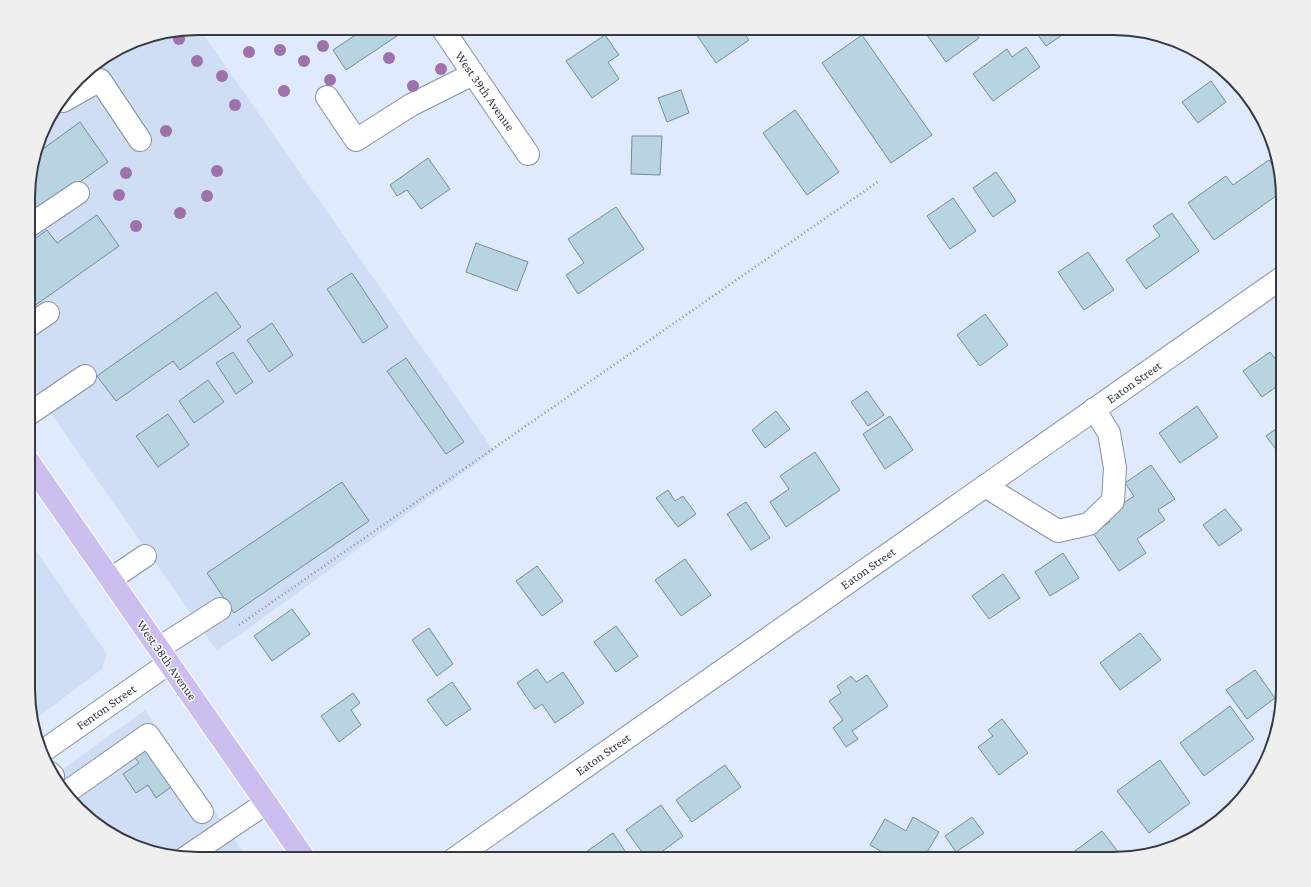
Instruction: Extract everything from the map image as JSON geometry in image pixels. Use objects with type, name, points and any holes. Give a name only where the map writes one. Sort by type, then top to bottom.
[{"type":"main road","name":"West 38th Avenue","points":[[35,471],[300,852]]},
{"type":"street","name":"West 39th Avenue","points":[[447,35],[528,154]]},
{"type":"street","points":[[327,97],[356,140],[411,105],[473,74]]},
{"type":"street","points":[[73,95],[100,80],[140,140]]},
{"type":"street","points":[[35,222],[78,193]]},
{"type":"street","name":"Eaton Street","points":[[464,852],[1276,282]]},
{"type":"street","points":[[35,322],[48,313]]},
{"type":"street","points":[[35,410],[85,376]]},
{"type":"street","points":[[985,486],[1058,531],[1089,524],[1113,501],[1115,468],[1109,433],[1094,409]]},
{"type":"street","points":[[111,579],[145,556]]},
{"type":"street","name":"Fenton Street","points":[[46,748],[164,656],[220,608]]},
{"type":"street","points":[[70,790],[148,735],[202,812]]},
{"type":"street","points":[[195,852],[266,803]]},
{"type":"path","points":[[239,625],[879,181]]},
{"type":"shaded area","points":[[188,35],[204,35],[494,451],[217,651],[35,391],[35,188],[38,167],[47,136],[69,99],[83,83],[99,69],[136,47],[167,38]]},
{"type":"shaded area","points":[[35,549],[107,654],[102,669],[38,718],[35,699]]},
{"type":"shaded area","points":[[145,710],[243,852],[177,851],[136,840],[99,818],[83,804],[69,788],[58,772]]},
{"type":"building","points":[[356,35],[398,35],[346,70],[333,50]]},
{"type":"building","points":[[605,35],[619,55],[608,62],[619,79],[592,98],[566,61]]},
{"type":"building","points":[[697,35],[745,35],[749,40],[716,63]]},
{"type":"building","points":[[862,35],[932,135],[891,163],[822,63]]},
{"type":"building","points":[[927,35],[977,35],[979,38],[946,62]]},
{"type":"building","points":[[1038,35],[1061,36],[1046,46]]},
{"type":"building","points":[[1026,47],[1040,67],[993,101],[973,74],[1007,49],[1012,57]]},
{"type":"building","points":[[1211,81],[1226,102],[1198,123],[1182,102]]},
{"type":"building","points":[[681,90],[689,113],[667,122],[658,98]]},
{"type":"building","points":[[795,110],[839,172],[807,195],[763,133]]},
{"type":"building","points":[[80,122],[108,162],[35,214],[36,177],[43,149]]},
{"type":"building","points":[[632,136],[662,136],[660,175],[631,174]]},
{"type":"building","points":[[428,158],[450,189],[421,209],[407,190],[397,196],[390,185]]},
{"type":"building","points":[[1269,160],[1272,165],[1275,177],[1276,196],[1214,240],[1188,203],[1226,176],[1233,185]]},
{"type":"building","points":[[996,172],[1016,201],[993,217],[973,188]]},
{"type":"building","points":[[953,198],[976,231],[950,249],[927,216]]},
{"type":"building","points":[[616,207],[644,249],[578,294],[566,275],[584,263],[568,239]]},
{"type":"building","points":[[1172,213],[1199,251],[1146,289],[1126,260],[1160,236],[1153,226]]},
{"type":"building","points":[[97,215],[119,246],[35,305],[35,239],[47,230],[57,243]]},
{"type":"building","points":[[476,243],[528,262],[517,291],[466,272]]},
{"type":"building","points":[[1088,252],[1114,290],[1084,310],[1058,272]]},
{"type":"building","points":[[352,273],[388,327],[363,343],[327,289]]},
{"type":"building","points":[[216,292],[241,327],[180,370],[173,361],[116,401],[97,376]]},
{"type":"building","points":[[985,314],[1008,345],[980,366],[957,335]]},
{"type":"building","points":[[272,323],[293,355],[269,372],[247,340]]},
{"type":"building","points":[[233,352],[253,382],[236,394],[216,363]]},
{"type":"building","points":[[1270,352],[1276,360],[1276,387],[1262,397],[1243,371]]},
{"type":"building","points":[[406,358],[464,442],[446,454],[387,371]]},
{"type":"building","points":[[208,380],[224,402],[194,423],[179,401]]},
{"type":"building","points":[[867,391],[884,415],[868,426],[851,402]]},
{"type":"building","points":[[1197,406],[1218,437],[1180,463],[1159,433]]},
{"type":"building","points":[[776,411],[790,429],[765,448],[752,430]]},
{"type":"building","points":[[168,414],[189,445],[158,467],[136,436]]},
{"type":"building","points":[[890,416],[913,450],[885,469],[863,434]]},
{"type":"building","points":[[1276,429],[1276,450],[1266,436]]},
{"type":"building","points":[[815,452],[840,490],[786,527],[770,502],[789,489],[780,476]]},
{"type":"building","points":[[1151,465],[1175,499],[1158,510],[1165,520],[1137,539],[1146,553],[1119,571],[1093,533],[1110,522],[1105,516],[1134,496],[1125,483]]},
{"type":"building","points":[[342,482],[369,521],[234,613],[207,573]]},
{"type":"building","points":[[668,490],[675,501],[683,496],[696,514],[678,527],[656,498]]},
{"type":"building","points":[[746,502],[770,538],[751,550],[727,514]]},
{"type":"building","points":[[1225,509],[1242,530],[1219,546],[1203,525]]},
{"type":"building","points":[[1063,553],[1079,578],[1050,596],[1035,572]]},
{"type":"building","points":[[685,559],[711,595],[681,616],[655,580]]},
{"type":"building","points":[[537,566],[563,601],[542,616],[516,581]]},
{"type":"building","points":[[1003,574],[1020,598],[989,619],[972,596]]},
{"type":"building","points":[[292,609],[310,634],[272,661],[254,636]]},
{"type":"building","points":[[616,626],[638,656],[616,672],[594,642]]},
{"type":"building","points":[[429,628],[453,664],[437,676],[412,640]]},
{"type":"building","points":[[1140,633],[1161,660],[1120,690],[1100,663]]},
{"type":"building","points":[[537,669],[547,683],[563,672],[584,703],[555,723],[542,704],[535,709],[517,683]]},
{"type":"building","points":[[1255,670],[1275,698],[1247,719],[1226,690]]},
{"type":"building","points":[[867,675],[888,706],[852,731],[858,739],[846,747],[833,728],[843,720],[829,701],[841,693],[837,686],[851,676],[856,682]]},
{"type":"building","points":[[452,682],[471,709],[446,726],[427,700]]},
{"type":"building","points":[[353,693],[360,703],[351,710],[361,725],[339,742],[321,716]]},
{"type":"building","points":[[1230,706],[1254,739],[1204,776],[1180,743]]},
{"type":"building","points":[[1002,719],[1028,753],[999,775],[978,747],[993,736],[988,730]]},
{"type":"building","points":[[145,741],[175,784],[156,798],[148,785],[136,793],[123,774],[139,763],[130,751]]},
{"type":"building","points":[[1160,760],[1190,803],[1149,833],[1117,791]]},
{"type":"building","points":[[725,765],[741,787],[692,822],[676,800]]},
{"type":"building","points":[[661,805],[683,836],[661,852],[642,852],[626,830]]},
{"type":"building","points":[[913,817],[939,832],[927,852],[882,852],[870,845],[885,819],[906,831]]},
{"type":"building","points":[[972,817],[984,833],[956,852],[945,836]]},
{"type":"building","points":[[1102,831],[1118,852],[1113,852],[1074,852]]},
{"type":"building","points":[[613,833],[626,852],[586,852]]}]
